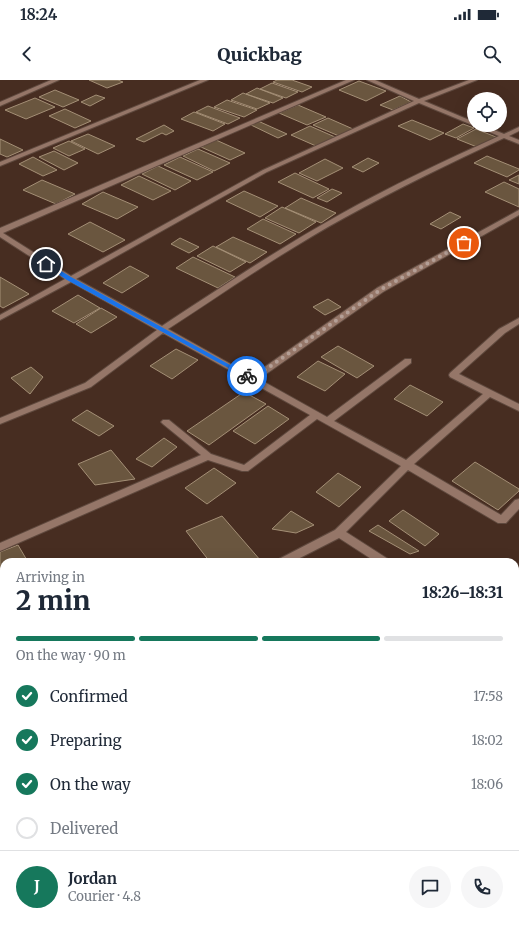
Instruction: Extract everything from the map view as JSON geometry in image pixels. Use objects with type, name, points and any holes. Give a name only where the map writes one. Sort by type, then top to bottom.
[{"type":"street","points":[[0,104],[56,80]]},
{"type":"street","points":[[0,164],[205,80]]},
{"type":"street","points":[[0,231],[351,80]]},
{"type":"street","points":[[370,80],[467,121]]},
{"type":"street","points":[[0,318],[69,278],[265,171],[418,101],[474,80]]},
{"type":"street","points":[[0,421],[88,385],[163,329],[259,266],[341,216],[440,165],[519,129]]},
{"type":"street","points":[[494,132],[519,142]]},
{"type":"street","points":[[252,379],[380,290],[519,212]]},
{"type":"street","points":[[0,234],[69,278],[317,414],[502,520],[519,504]]},
{"type":"street","points":[[519,320],[502,330],[453,374],[519,408]]},
{"type":"street","points":[[328,421],[408,361]]},
{"type":"street","points":[[291,558],[339,533],[407,465],[489,393]]},
{"type":"street","points":[[166,422],[208,456],[245,470],[317,414]]},
{"type":"street","points":[[0,547],[208,456]]},
{"type":"street","points":[[339,533],[378,558]]},
{"type":"building","points":[[89,80],[118,80],[123,82],[107,88]]},
{"type":"building","points":[[277,80],[292,80],[312,87],[302,92],[273,82]]},
{"type":"building","points":[[359,81],[386,91],[366,101],[339,90]]},
{"type":"building","points":[[272,83],[298,92],[286,98],[260,89]]},
{"type":"building","points":[[257,88],[283,98],[273,103],[246,94]]},
{"type":"building","points":[[55,90],[79,100],[63,107],[39,97]]},
{"type":"building","points":[[243,93],[270,103],[257,109],[231,100]]},
{"type":"building","points":[[96,95],[105,98],[90,106],[81,102]]},
{"type":"building","points":[[400,96],[411,102],[393,110],[380,105]]},
{"type":"building","points":[[35,98],[55,107],[26,119],[5,110]]},
{"type":"building","points":[[227,100],[257,110],[244,117],[214,107]]},
{"type":"building","points":[[298,105],[326,117],[307,125],[279,113]]},
{"type":"building","points":[[208,106],[240,118],[228,124],[196,112]]},
{"type":"building","points":[[65,109],[91,121],[75,128],[49,116]]},
{"type":"building","points":[[194,112],[225,124],[213,131],[181,119]]},
{"type":"building","points":[[328,118],[353,129],[339,136],[313,125]]},
{"type":"building","points":[[412,120],[444,133],[430,140],[398,126]]},
{"type":"building","points":[[258,121],[287,134],[278,138],[249,124]]},
{"type":"building","points":[[463,124],[467,125],[467,132],[456,138],[445,134]]},
{"type":"building","points":[[164,125],[174,131],[166,135],[162,133],[144,142],[136,139]]},
{"type":"building","points":[[310,126],[335,137],[316,146],[291,135]]},
{"type":"building","points":[[470,132],[484,132],[496,137],[477,147],[457,139]]},
{"type":"building","points":[[88,134],[115,146],[98,154],[71,141]]},
{"type":"building","points":[[0,139],[23,150],[7,157],[0,154]]},
{"type":"building","points":[[216,140],[245,153],[230,160],[201,147]]},
{"type":"building","points":[[69,141],[85,149],[69,156],[53,148]]},
{"type":"building","points":[[198,149],[230,163],[214,171],[183,156]]},
{"type":"building","points":[[54,151],[78,163],[64,170],[39,157]]},
{"type":"building","points":[[487,156],[519,170],[507,177],[474,163]]},
{"type":"building","points":[[33,157],[57,170],[43,176],[19,164]]},
{"type":"building","points":[[180,157],[213,172],[197,180],[164,165]]},
{"type":"building","points":[[368,158],[379,163],[363,172],[352,167]]},
{"type":"building","points":[[325,159],[343,168],[317,181],[299,173]]},
{"type":"building","points":[[158,166],[191,181],[175,190],[142,174]]},
{"type":"building","points":[[295,173],[329,189],[313,198],[278,182]]},
{"type":"building","points":[[519,175],[519,184],[509,180]]},
{"type":"building","points":[[139,176],[171,191],[153,200],[121,185]]},
{"type":"building","points":[[42,180],[75,194],[56,204],[23,190]]},
{"type":"building","points":[[504,182],[519,189],[519,207],[485,192]]},
{"type":"building","points":[[332,189],[342,193],[327,202],[317,198]]},
{"type":"building","points":[[244,191],[278,206],[260,217],[226,201]]},
{"type":"building","points":[[103,192],[138,207],[117,219],[82,204]]},
{"type":"building","points":[[301,198],[336,213],[321,223],[285,208]]},
{"type":"building","points":[[282,207],[316,222],[299,233],[265,218]]},
{"type":"building","points":[[450,212],[461,217],[441,229],[430,224]]},
{"type":"building","points":[[263,219],[296,234],[280,244],[247,229]]},
{"type":"building","points":[[90,222],[125,240],[103,252],[68,234]]},
{"type":"building","points":[[233,237],[267,252],[250,263],[216,247]]},
{"type":"building","points":[[180,238],[199,247],[189,253],[171,244]]},
{"type":"building","points":[[213,246],[246,262],[230,272],[197,256]]},
{"type":"building","points":[[193,257],[235,277],[218,288],[176,268]]},
{"type":"building","points":[[130,266],[149,276],[122,293],[103,283]]},
{"type":"building","points":[[0,277],[29,294],[3,308],[0,306]]},
{"type":"building","points":[[78,295],[100,308],[74,323],[52,311]]},
{"type":"building","points":[[328,299],[341,307],[325,315],[313,307]]},
{"type":"building","points":[[101,308],[117,317],[91,333],[76,324]]},
{"type":"building","points":[[338,346],[374,366],[357,378],[321,357]]},
{"type":"building","points":[[176,349],[198,360],[172,379],[150,366]]},
{"type":"building","points":[[318,361],[345,374],[325,391],[297,377]]},
{"type":"building","points":[[31,367],[43,377],[30,394],[11,378]]},
{"type":"building","points":[[410,385],[443,402],[427,416],[394,399]]},
{"type":"building","points":[[244,392],[266,404],[209,445],[187,431]]},
{"type":"building","points":[[268,406],[289,419],[255,444],[233,431]]},
{"type":"building","points":[[87,410],[114,426],[99,436],[72,420]]},
{"type":"building","points":[[164,438],[177,447],[152,467],[136,459]]},
{"type":"building","points":[[111,450],[135,479],[95,485],[78,464]]},
{"type":"building","points":[[475,462],[519,489],[519,491],[498,510],[452,481]]},
{"type":"building","points":[[214,468],[236,483],[207,504],[185,488]]},
{"type":"building","points":[[338,473],[361,487],[339,507],[316,492]]},
{"type":"building","points":[[403,510],[439,534],[425,546],[389,521]]},
{"type":"building","points":[[291,511],[314,525],[296,533],[272,529]]},
{"type":"building","points":[[222,516],[258,558],[207,558],[186,531]]},
{"type":"building","points":[[378,525],[419,551],[410,554],[369,531]]},
{"type":"building","points":[[18,545],[26,558],[0,558],[0,552]]},
{"type":"way so far","points":[[247,376],[252,379],[380,290],[464,243]]},
{"type":"route","points":[[46,264],[247,376]]}]
